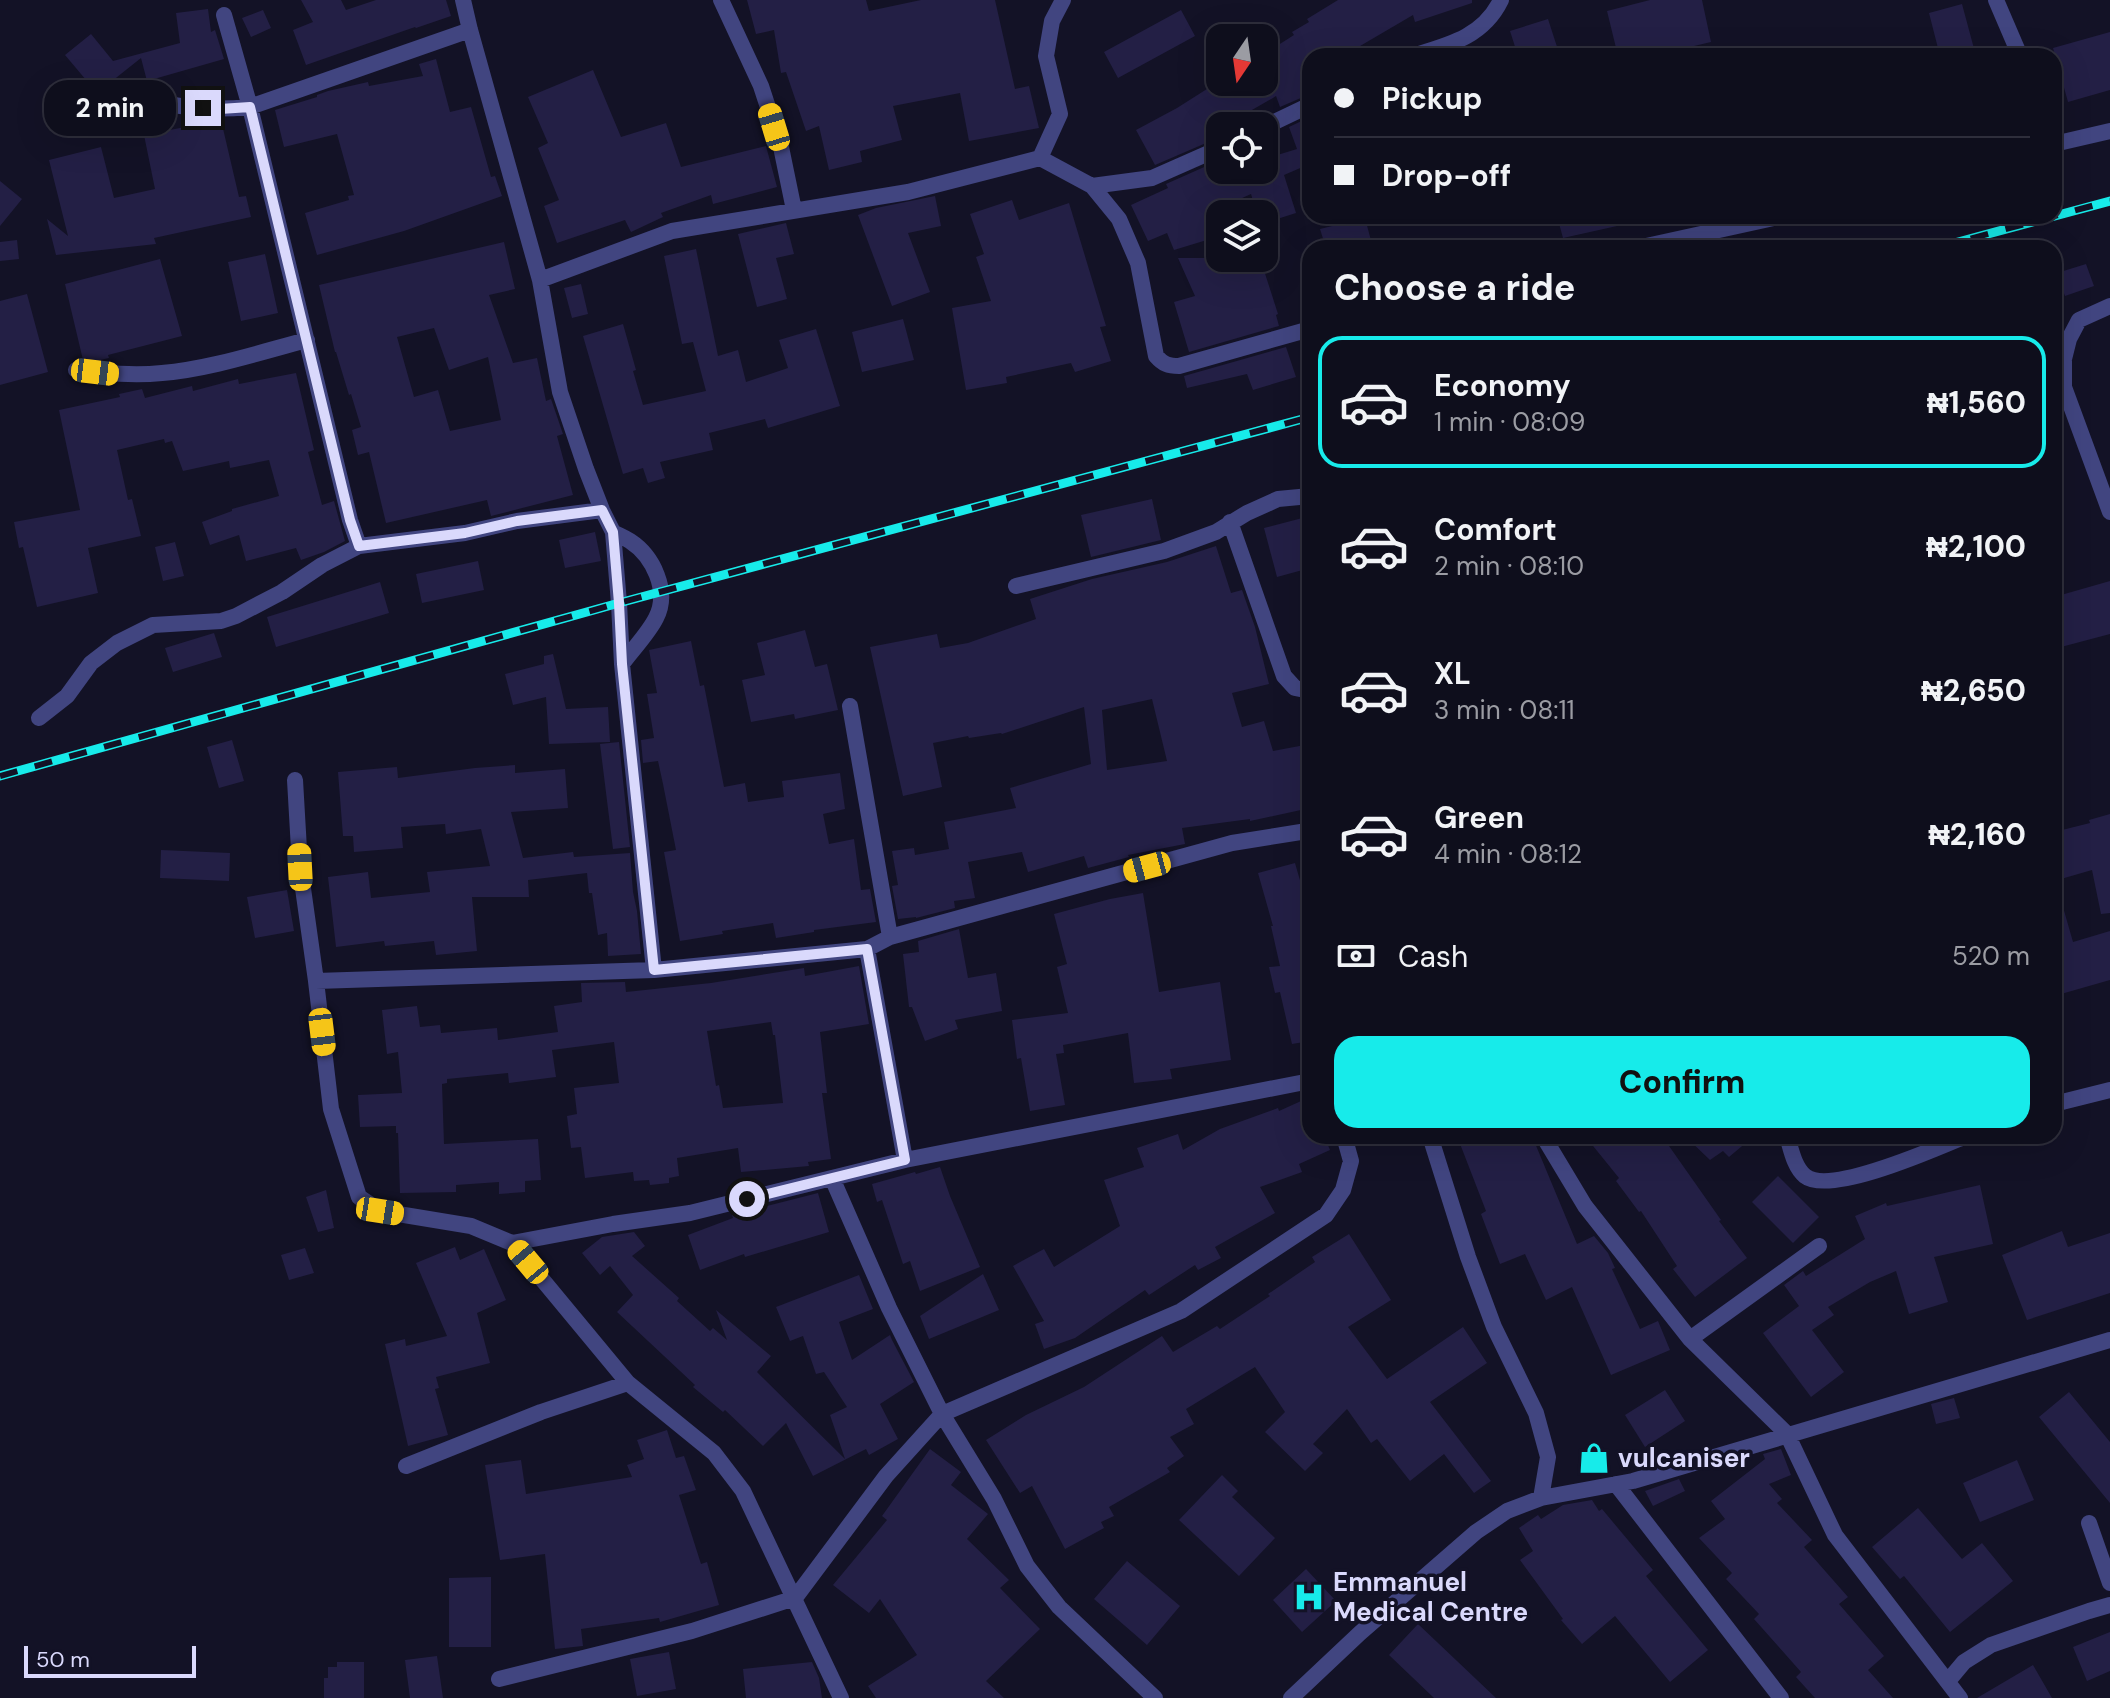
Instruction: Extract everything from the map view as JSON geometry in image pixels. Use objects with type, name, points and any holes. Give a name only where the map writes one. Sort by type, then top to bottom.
[{"type":"street","points":[[463,0],[540,280],[560,392],[602,510],[613,532],[622,664],[654,970]]},
{"type":"street","points":[[721,0],[761,86],[781,147],[794,210]]},
{"type":"street","points":[[1040,158],[1060,114],[1046,56],[1052,21],[1063,0]]},
{"type":"street","points":[[1434,48],[1474,33],[1495,13],[1501,0]]},
{"type":"street","points":[[1996,0],[2017,48]]},
{"type":"street","points":[[224,15],[250,107],[350,520],[359,546]]},
{"type":"street","points":[[125,98],[127,89],[152,100],[187,106],[220,109],[250,107],[470,30]]},
{"type":"street","points":[[1278,120],[1302,109]]},
{"type":"street","points":[[2062,142],[2110,131]]},
{"type":"street","points":[[1092,186],[1152,178],[1206,154]]},
{"type":"street","points":[[540,280],[672,231],[908,192],[1040,158],[1092,186],[1119,219],[1138,263],[1156,356],[1163,363],[1179,366],[1302,331]]},
{"type":"street","points":[[1674,240],[1746,224]]},
{"type":"street","points":[[2110,306],[2079,320],[2069,339],[2064,359],[2064,387],[2110,512]]},
{"type":"street","points":[[76,370],[113,374],[164,373],[307,340]]},
{"type":"street","points":[[1016,586],[1164,551],[1216,532],[1278,499],[1302,497]]},
{"type":"street","points":[[39,718],[67,696],[91,663],[117,643],[153,625],[221,621],[236,616],[359,546],[450,535],[517,521],[602,510]]},
{"type":"street","points":[[1230,522],[1284,676],[1295,688],[1302,689]]},
{"type":"street","points":[[613,532],[632,542],[653,565],[661,591],[657,618],[622,664]]},
{"type":"street","points":[[850,706],[890,937]]},
{"type":"street","points":[[295,780],[300,867],[331,1109],[359,1197],[380,1211],[471,1226],[512,1243],[628,1383],[714,1453],[743,1491],[841,1698]]},
{"type":"street","points":[[316,981],[654,970],[867,949],[890,937],[1232,843],[1302,832]]},
{"type":"street","points":[[867,949],[905,1160]]},
{"type":"street","points":[[512,1243],[690,1213],[905,1160],[1302,1083]]},
{"type":"street","points":[[2062,1102],[2110,1090]]},
{"type":"street","points":[[499,1679],[692,1631],[795,1598],[886,1476],[942,1414],[1181,1311],[1326,1215],[1343,1190],[1351,1161],[1346,1144]]},
{"type":"street","points":[[1433,1144],[1494,1327],[1536,1413],[1548,1457],[1541,1498]]},
{"type":"street","points":[[1548,1144],[1585,1206],[1690,1339],[1787,1434],[1835,1535],[1960,1698]]},
{"type":"street","points":[[1790,1144],[1797,1167],[1806,1177],[1821,1182],[1835,1181],[1910,1159],[1947,1144]]},
{"type":"street","points":[[832,1178],[889,1308],[942,1414],[994,1499],[1027,1566],[1059,1607],[1155,1698]]},
{"type":"street","points":[[1690,1339],[1819,1246]]},
{"type":"street","points":[[1291,1698],[1476,1532],[1507,1511],[1541,1498],[1633,1481],[2110,1340]]},
{"type":"street","points":[[406,1466],[541,1412],[628,1383]]},
{"type":"street","points":[[1616,1484],[1781,1698]]},
{"type":"street","points":[[2089,1523],[2110,1583]]},
{"type":"street","points":[[1948,1681],[1964,1662],[1991,1645],[2110,1605]]},
{"type":"building","points":[[301,0],[341,0],[346,10],[376,0],[446,0],[451,16],[306,65],[293,30],[313,22]]},
{"type":"building","points":[[747,0],[866,0],[869,11],[921,0],[995,0],[1015,89],[1029,86],[1039,128],[969,141],[960,93],[893,106],[902,140],[860,151],[862,162],[829,170],[819,126],[806,131],[786,72],[781,73],[774,30],[756,34]]},
{"type":"building","points":[[1338,0],[1472,0],[1472,3],[1415,22],[1413,15],[1357,48],[1302,48],[1302,97],[1280,107],[1276,96],[1278,45],[1309,22],[1307,19]]},
{"type":"building","points":[[1650,0],[1702,0],[1711,42],[1694,48],[1616,48],[1607,11]]},
{"type":"building","points":[[1962,4],[1974,48],[1938,48],[1929,13]]},
{"type":"building","points":[[208,9],[211,32],[215,30],[224,59],[147,81],[141,58],[97,93],[65,55],[91,34],[113,61],[180,43],[176,13]]},
{"type":"building","points":[[263,10],[271,28],[251,37],[242,18]]},
{"type":"building","points":[[1181,10],[1195,36],[1118,78],[1104,52]]},
{"type":"building","points":[[1548,19],[1557,48],[1515,48],[1510,31]]},
{"type":"building","points":[[2110,32],[2110,90],[2068,102],[2062,80],[2062,48],[2053,48]]},
{"type":"building","points":[[436,59],[450,112],[471,107],[491,177],[495,176],[502,196],[404,231],[317,255],[305,213],[349,200],[348,196],[354,195],[337,134],[284,147],[275,110],[328,91],[368,82],[369,86],[423,76],[419,64]]},
{"type":"building","points":[[593,70],[621,137],[666,123],[681,167],[766,146],[777,187],[713,204],[711,195],[661,213],[663,217],[631,232],[625,220],[557,243],[544,206],[559,200],[538,148],[548,143],[528,97]]},
{"type":"building","points":[[1206,90],[1206,96],[1276,96],[1248,112],[1206,112],[1206,143],[1155,165],[1136,130]]},
{"type":"building","points":[[221,120],[239,197],[246,196],[251,217],[154,238],[156,244],[56,255],[47,219],[68,236],[49,160],[101,147],[114,198],[155,189],[144,135]]},
{"type":"building","points":[[1302,121],[1302,167],[1284,175],[1296,213],[1278,219],[1278,200],[1253,200],[1251,194],[1238,200],[1206,200],[1206,240],[1174,250],[1167,233],[1148,241],[1131,205],[1168,188],[1166,184],[1206,166],[1206,184],[1278,184],[1278,155],[1297,149],[1289,127]]},
{"type":"building","points":[[0,181],[22,199],[0,226]]},
{"type":"building","points":[[935,196],[941,226],[908,233],[930,292],[892,306],[858,215],[876,208]]},
{"type":"building","points":[[1012,200],[1019,220],[1069,203],[1106,326],[1100,327],[1111,361],[1075,372],[1071,363],[1006,377],[1007,383],[966,390],[952,308],[991,301],[976,257],[984,254],[970,214]]},
{"type":"building","points":[[786,223],[794,254],[776,258],[787,299],[757,307],[738,234]]},
{"type":"building","points":[[1340,224],[1367,224],[1371,240],[1323,240],[1320,229]]},
{"type":"building","points":[[1559,224],[1626,224],[1563,238]]},
{"type":"building","points":[[17,240],[19,259],[0,261],[0,242]]},
{"type":"building","points":[[504,242],[515,289],[489,295],[513,363],[537,358],[546,401],[551,399],[563,434],[557,436],[573,495],[491,516],[487,500],[386,523],[369,452],[358,455],[352,430],[361,427],[335,352],[319,285]],"holes":[[[434,328],[449,370],[488,357],[501,420],[450,431],[438,390],[414,397],[397,337]]]},
{"type":"building","points":[[696,249],[718,356],[738,350],[746,382],[788,368],[779,340],[816,329],[840,406],[768,428],[765,419],[709,433],[713,450],[660,462],[665,478],[648,483],[643,468],[623,474],[583,336],[623,324],[643,405],[706,391],[693,342],[682,344],[664,256]]},
{"type":"building","points":[[265,254],[278,313],[241,321],[228,262]]},
{"type":"building","points":[[1178,258],[1206,258],[1206,272],[1264,272],[1279,326],[1189,352],[1174,302],[1195,296]]},
{"type":"building","points":[[160,259],[182,336],[108,355],[109,358],[83,360],[65,284]]},
{"type":"building","points":[[2086,264],[2094,286],[2065,296],[2062,271]]},
{"type":"building","points":[[581,284],[588,314],[572,318],[564,288]]},
{"type":"building","points":[[27,294],[48,372],[0,385],[0,301]]},
{"type":"building","points":[[903,319],[914,360],[862,372],[852,332]]},
{"type":"building","points":[[1286,347],[1296,377],[1253,390],[1247,374],[1187,388],[1184,376]]},
{"type":"building","points":[[296,373],[314,450],[308,452],[322,505],[334,501],[345,541],[301,560],[296,548],[246,561],[239,535],[210,545],[202,522],[232,509],[279,496],[269,460],[230,468],[229,461],[183,471],[172,441],[165,443],[164,439],[117,450],[128,500],[132,499],[141,536],[88,548],[98,593],[37,607],[14,522],[80,510],[59,410],[142,389],[145,398],[192,386],[193,391],[238,379],[239,384]]},
{"type":"building","points":[[1152,499],[1161,540],[1091,557],[1081,515]]},
{"type":"building","points":[[1302,518],[1302,570],[1277,577],[1264,528]]},
{"type":"building","points":[[595,532],[601,561],[565,568],[559,540]]},
{"type":"building","points":[[175,542],[184,576],[163,581],[155,547]]},
{"type":"building","points":[[1216,546],[1231,593],[1242,590],[1269,684],[1232,693],[1242,727],[1264,721],[1273,751],[1302,746],[1302,810],[1250,821],[1182,828],[1185,844],[1128,855],[1088,868],[1084,856],[1028,872],[1022,852],[968,862],[975,898],[954,901],[955,908],[916,918],[898,919],[892,886],[898,885],[892,851],[914,848],[915,855],[949,849],[944,822],[1016,808],[1010,788],[1091,764],[1084,707],[1002,734],[968,736],[933,743],[942,787],[903,796],[870,647],[937,634],[940,648],[968,643],[1036,619],[1030,599],[1092,579],[1167,562]],"holes":[[[1152,699],[1167,761],[1107,770],[1102,710]]]},
{"type":"building","points":[[478,561],[484,590],[422,603],[416,574]]},
{"type":"building","points":[[2110,581],[2110,634],[2062,647],[2062,595]]},
{"type":"building","points":[[380,582],[389,613],[276,647],[267,617]]},
{"type":"building","points":[[805,630],[815,667],[827,664],[838,710],[795,719],[794,714],[751,722],[742,680],[765,675],[757,643]]},
{"type":"building","points":[[214,633],[222,657],[173,672],[165,648]]},
{"type":"building","points":[[691,641],[700,686],[704,685],[724,787],[745,783],[748,802],[784,797],[782,781],[840,773],[845,809],[823,814],[829,844],[854,839],[861,890],[870,889],[876,922],[776,938],[773,923],[680,941],[664,852],[676,850],[658,761],[643,763],[641,740],[654,738],[647,694],[657,693],[649,650]]},
{"type":"building","points":[[553,654],[566,709],[608,707],[610,742],[549,744],[546,697],[513,705],[505,674],[544,664],[544,656]]},
{"type":"building","points":[[232,740],[244,781],[219,788],[207,747]]},
{"type":"building","points":[[619,742],[630,847],[613,849],[600,744]]},
{"type":"building","points":[[515,765],[515,773],[565,769],[568,808],[511,812],[523,858],[573,852],[574,857],[630,853],[641,954],[608,956],[607,933],[598,935],[587,873],[528,880],[529,897],[472,897],[477,951],[436,955],[434,941],[385,946],[384,941],[336,947],[328,877],[368,872],[371,898],[430,892],[427,872],[490,866],[481,829],[446,834],[445,824],[401,827],[403,848],[354,852],[353,836],[343,836],[338,772],[397,767],[398,778]]},
{"type":"building","points":[[2110,814],[2110,913],[2101,914],[2092,870],[2062,879],[2062,830],[2090,823],[2089,820]]},
{"type":"building","points":[[161,850],[230,853],[229,881],[160,878]]},
{"type":"building","points":[[1295,863],[1302,887],[1302,1042],[1292,1044],[1280,992],[1275,993],[1269,967],[1280,966],[1258,873]]},
{"type":"building","points":[[287,890],[294,931],[255,938],[247,897]]},
{"type":"building","points":[[1143,893],[1159,992],[1220,982],[1231,1060],[1170,1069],[1172,1079],[1134,1083],[1128,1033],[1063,1045],[1064,1053],[1056,1054],[1065,1105],[1030,1111],[1021,1058],[1017,1059],[1012,1020],[1068,1013],[1057,967],[1067,964],[1054,914]]},
{"type":"building","points":[[2062,904],[2073,942],[2110,931],[2110,980],[2062,994]]},
{"type":"building","points":[[959,929],[968,978],[996,973],[1002,1011],[955,1020],[958,1029],[925,1041],[912,1007],[909,1007],[903,954],[919,952],[918,941]]},
{"type":"building","points":[[859,966],[869,1024],[820,1032],[827,1093],[822,1093],[831,1159],[808,1162],[809,1166],[741,1172],[738,1148],[677,1158],[679,1176],[669,1178],[669,1183],[650,1185],[649,1180],[634,1181],[633,1172],[585,1178],[581,1147],[571,1148],[567,1116],[577,1114],[574,1088],[619,1083],[614,1042],[552,1050],[556,1077],[509,1083],[508,1073],[447,1079],[447,1083],[442,1084],[444,1144],[538,1139],[541,1180],[525,1181],[525,1192],[499,1194],[499,1182],[456,1185],[456,1192],[400,1193],[396,1126],[360,1127],[358,1095],[402,1093],[398,1052],[387,1054],[382,1010],[417,1006],[420,1027],[440,1025],[441,1033],[497,1028],[498,1040],[558,1032],[554,1006],[582,1002],[581,983],[625,982],[626,992],[711,983],[804,968],[805,976]],"holes":[[[771,1022],[783,1103],[723,1108],[707,1031]]]},
{"type":"building","points":[[1302,1101],[1302,1144],[1327,1144],[1330,1150],[1299,1164],[1302,1172],[1260,1187],[1275,1213],[1215,1247],[1221,1258],[1198,1270],[1195,1265],[1149,1295],[1145,1290],[1075,1338],[1044,1349],[1035,1324],[1044,1321],[1013,1266],[1044,1249],[1054,1267],[1120,1226],[1104,1180],[1144,1167],[1137,1148],[1178,1134],[1183,1150],[1220,1129],[1278,1108],[1279,1111]]},
{"type":"building","points":[[1460,1144],[1535,1144],[1577,1244],[1594,1236],[1608,1253],[1615,1268],[1612,1269],[1640,1329],[1658,1321],[1670,1350],[1611,1375],[1572,1287],[1546,1300],[1525,1254],[1500,1264],[1481,1214],[1486,1211]]},
{"type":"building","points":[[1591,1144],[1668,1144],[1747,1258],[1695,1297],[1673,1269],[1677,1266],[1641,1211],[1616,1181],[1619,1178]]},
{"type":"building","points":[[1693,1144],[1744,1144],[1729,1157],[1723,1151],[1710,1160]]},
{"type":"building","points":[[940,1167],[980,1267],[920,1291],[910,1261],[903,1264],[882,1200],[877,1202],[872,1184]]},
{"type":"building","points":[[1778,1176],[1819,1217],[1793,1243],[1752,1202]]},
{"type":"building","points":[[1980,1185],[1993,1244],[1934,1257],[1948,1302],[1909,1314],[1896,1271],[1870,1282],[1828,1307],[1834,1315],[1812,1330],[1844,1372],[1811,1397],[1763,1333],[1799,1306],[1784,1285],[1803,1271],[1806,1276],[1865,1239],[1855,1216],[1886,1203],[1887,1206]]},
{"type":"building","points":[[326,1190],[334,1228],[318,1232],[306,1197]]},
{"type":"building","points":[[818,1193],[829,1232],[745,1257],[744,1254],[700,1270],[688,1235],[733,1218],[732,1215]]},
{"type":"building","points":[[2062,1231],[2068,1247],[2110,1233],[2110,1293],[2027,1320],[2002,1255]]},
{"type":"building","points":[[634,1232],[645,1246],[632,1256],[710,1331],[713,1328],[727,1340],[716,1310],[771,1356],[757,1372],[845,1459],[830,1415],[847,1407],[824,1372],[816,1374],[803,1336],[790,1341],[776,1307],[859,1275],[873,1309],[839,1322],[852,1360],[890,1335],[914,1382],[880,1404],[898,1439],[869,1455],[866,1449],[813,1476],[786,1423],[763,1446],[725,1410],[723,1412],[693,1387],[695,1385],[617,1312],[633,1295],[610,1266],[600,1275],[582,1253],[602,1237]]},
{"type":"building","points":[[1349,1234],[1391,1300],[1348,1327],[1387,1379],[1463,1327],[1487,1363],[1430,1402],[1491,1481],[1474,1493],[1444,1454],[1410,1481],[1377,1439],[1371,1443],[1347,1409],[1313,1444],[1323,1453],[1305,1471],[1265,1432],[1285,1412],[1255,1367],[1186,1409],[1194,1424],[1170,1437],[1184,1456],[1167,1468],[1170,1472],[1109,1507],[1114,1516],[1101,1522],[1104,1528],[1065,1549],[1032,1486],[1020,1493],[986,1440],[1026,1415],[1084,1387],[1162,1336],[1173,1352],[1217,1326],[1220,1329],[1315,1262],[1312,1257]]},
{"type":"building","points":[[455,1247],[460,1260],[484,1249],[506,1300],[477,1313],[490,1363],[436,1377],[439,1388],[435,1389],[448,1435],[408,1446],[385,1344],[405,1339],[406,1346],[447,1336],[416,1263]]},
{"type":"building","points":[[305,1248],[314,1273],[289,1280],[281,1255]]},
{"type":"building","points":[[983,1274],[999,1310],[929,1339],[920,1316]]},
{"type":"building","points":[[1665,1390],[1685,1421],[1645,1447],[1625,1415]]},
{"type":"building","points":[[2069,1392],[2110,1442],[2110,1503],[2039,1417]]},
{"type":"building","points":[[1954,1398],[1960,1418],[1936,1424],[1931,1404]]},
{"type":"building","points":[[667,1430],[676,1458],[684,1456],[696,1490],[679,1495],[701,1564],[707,1562],[719,1605],[660,1622],[659,1618],[581,1629],[583,1646],[555,1649],[545,1554],[500,1560],[485,1465],[521,1460],[526,1494],[632,1477],[627,1465],[644,1459],[637,1440]]},
{"type":"building","points":[[930,1449],[961,1472],[951,1485],[988,1514],[967,1539],[1009,1580],[1000,1588],[1040,1629],[986,1681],[1004,1698],[876,1698],[868,1686],[917,1655],[880,1599],[869,1613],[833,1585],[887,1520],[882,1516]]},
{"type":"building","points":[[1781,1449],[1791,1475],[1769,1484],[1782,1499],[1777,1503],[1812,1540],[1804,1547],[1848,1597],[1839,1604],[1884,1656],[1868,1670],[1893,1698],[1815,1698],[1796,1677],[1801,1672],[1754,1619],[1759,1614],[1726,1579],[1732,1573],[1699,1538],[1725,1519],[1711,1501],[1765,1459],[1763,1454]]},
{"type":"building","points":[[2017,1460],[2034,1500],[1980,1522],[1963,1483]]},
{"type":"building","points":[[1222,1475],[1238,1491],[1232,1497],[1275,1538],[1239,1576],[1179,1520]]},
{"type":"building","points":[[1679,1479],[1685,1491],[1653,1506],[1645,1491]]},
{"type":"building","points":[[1592,1500],[1653,1570],[1646,1576],[1708,1650],[1670,1682],[1615,1616],[1582,1644],[1561,1620],[1520,1560],[1533,1551],[1519,1528],[1538,1515],[1541,1519],[1563,1505]]},
{"type":"building","points":[[1918,1508],[1962,1559],[1982,1543],[2013,1581],[1950,1632],[1904,1576],[1900,1579],[1872,1547]]},
{"type":"building","points":[[1127,1561],[1180,1606],[1147,1645],[1094,1599]]},
{"type":"building","points":[[1306,1569],[1336,1601],[1302,1632],[1273,1600]]},
{"type":"building","points":[[491,1577],[491,1647],[449,1647],[449,1578]]},
{"type":"building","points":[[1418,1624],[1496,1698],[1434,1698],[1389,1655]]},
{"type":"building","points":[[2110,1632],[2110,1671],[2087,1681],[2073,1647]]},
{"type":"building","points":[[669,1652],[676,1689],[637,1696],[630,1659]]},
{"type":"building","points":[[437,1656],[443,1698],[410,1698],[405,1660]]},
{"type":"building","points":[[337,1662],[364,1662],[364,1698],[324,1698],[324,1678],[328,1678],[328,1667],[337,1667]]},
{"type":"building","points":[[812,1662],[819,1678],[822,1698],[746,1698],[743,1669]]},
{"type":"building","points":[[2033,1665],[2052,1698],[1977,1698]]},
{"type":"railway","points":[[2062,214],[2110,201]]},
{"type":"railway","points":[[1966,240],[2025,224]]},
{"type":"railway","points":[[0,776],[619,603],[1302,419]]},
{"type":"place","name":"vulcaniser","points":[[1594,1458]]},
{"type":"place","name":"Emmanuel Medical Centre","points":[[1309,1597]]},
{"type":"route","points":[[203,108],[250,107],[350,520],[359,546],[465,533],[517,521],[602,510],[613,532],[622,664],[654,970],[867,949],[905,1160],[747,1199]]}]
